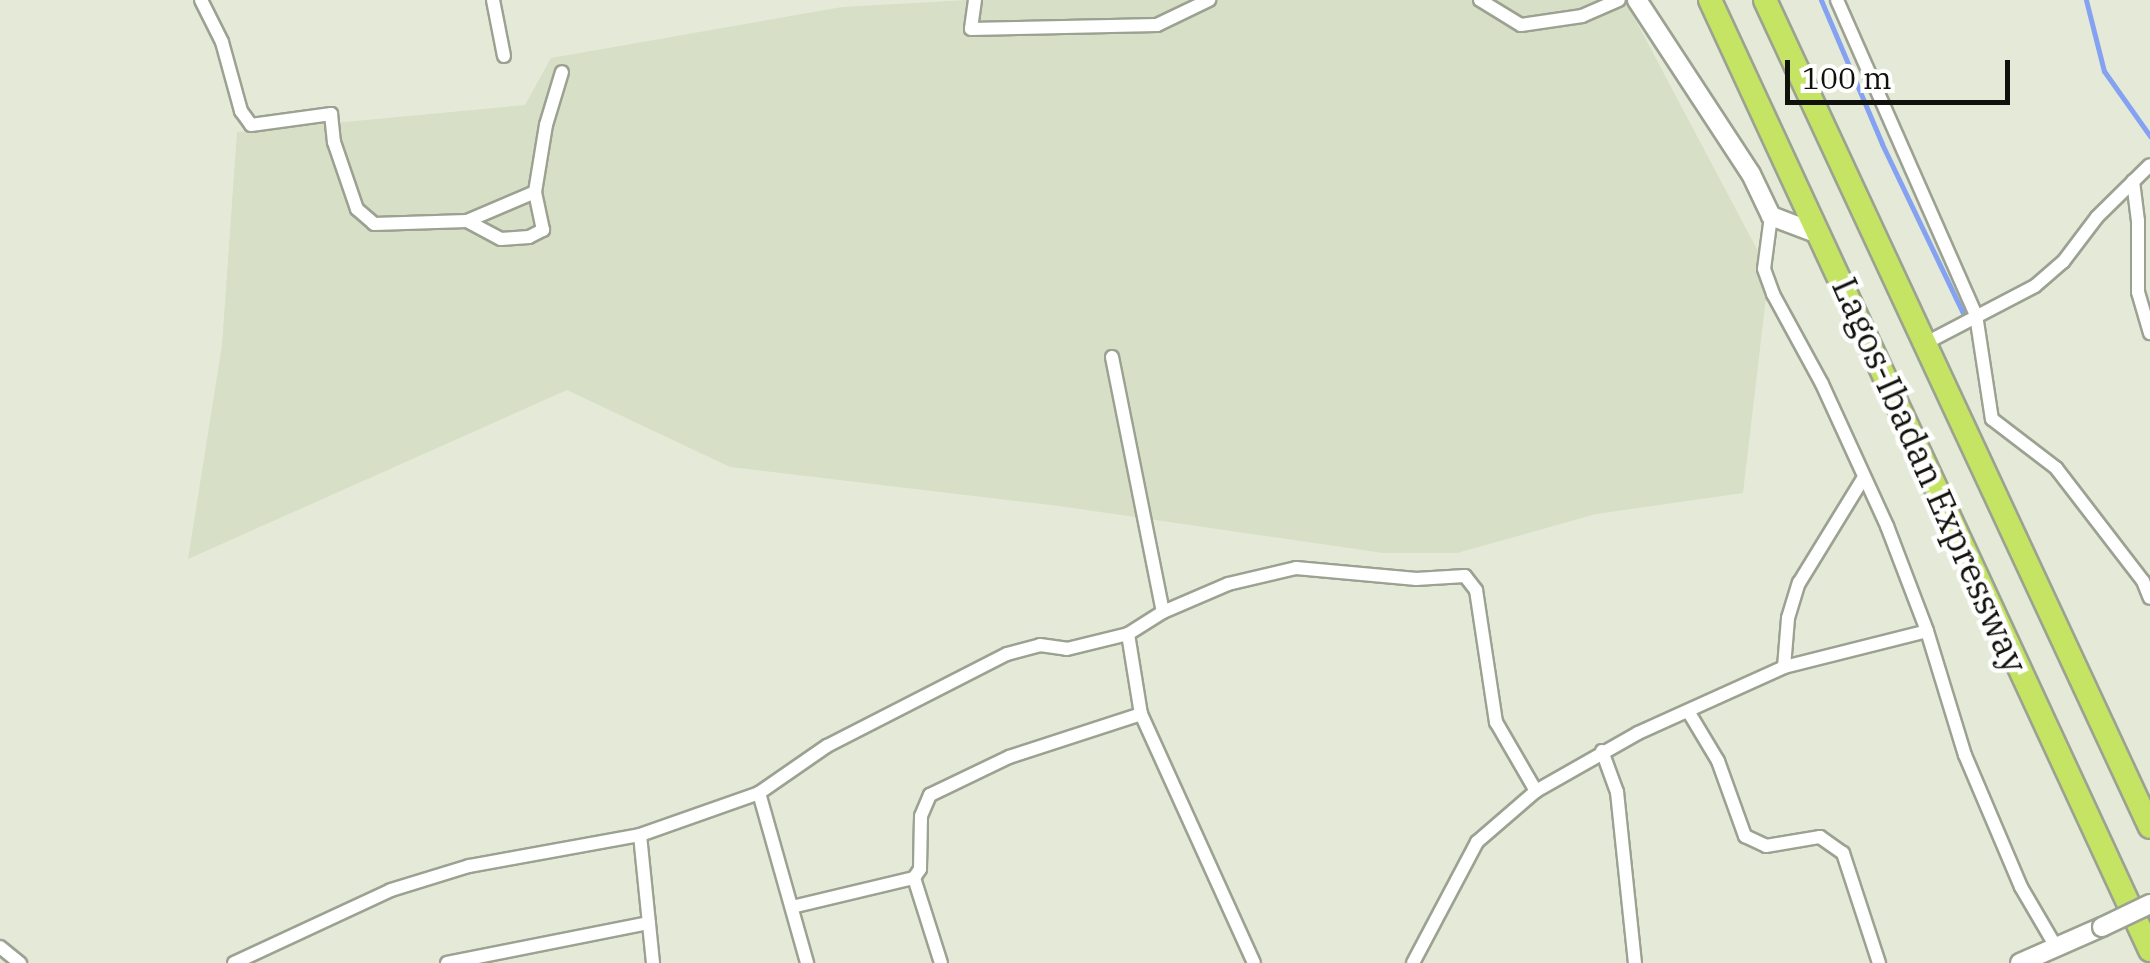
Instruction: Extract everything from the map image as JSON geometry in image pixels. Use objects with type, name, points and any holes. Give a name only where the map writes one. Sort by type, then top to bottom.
[{"type":"highway","name":"Lagos-Ibadan Expressway","points":[[1710,0],[2150,950]]},
{"type":"highway","name":"Lagos-Ibadan Expressway","points":[[1765,0],[2150,827]]},
{"type":"street","points":[[201,0],[222,42],[241,111],[252,125],[331,114],[334,142],[357,208],[374,224],[467,221],[536,192]]},
{"type":"street","points":[[493,0],[504,56]]},
{"type":"street","points":[[975,0],[971,29],[1157,25],[1209,0]]},
{"type":"street","points":[[1480,0],[1521,25],[1582,16],[1620,0]]},
{"type":"street","points":[[1637,0],[1751,174],[1771,216],[1764,269],[1772,294],[1822,384],[1864,477],[1927,631],[1965,755],[2021,887],[2056,948]]},
{"type":"street","points":[[1837,0],[1976,315],[1992,419],[2056,468],[2143,581],[2150,598]]},
{"type":"street","points":[[467,221],[501,239],[529,237],[542,230],[536,192],[546,125],[562,72]]},
{"type":"street","points":[[1924,344],[2035,286],[2064,262],[2097,217],[2150,164]]},
{"type":"street","points":[[2133,181],[2138,221],[2138,292],[2150,333]]},
{"type":"street","points":[[1771,216],[1821,235]]},
{"type":"street","points":[[1112,357],[1163,612]]},
{"type":"street","points":[[1784,667],[1788,618],[1799,583],[1864,477]]},
{"type":"street","points":[[234,963],[391,890],[468,866],[640,835],[759,793],[827,746],[1007,654],[1040,645],[1067,649],[1128,634],[1163,612],[1260,573],[1296,568],[1416,579],[1464,576],[1476,590],[1496,722],[1536,791]]},
{"type":"street","points":[[1413,963],[1477,842],[1536,791],[1602,751],[1784,667],[1927,631]]},
{"type":"street","points":[[1128,634],[1141,714],[1254,963]]},
{"type":"street","points":[[1688,711],[1718,760],[1745,836],[1766,846],[1820,836],[1843,853],[1878,963]]},
{"type":"street","points":[[792,907],[914,878],[920,869],[920,816],[930,796],[1010,756],[1141,714]]},
{"type":"street","points":[[1602,751],[1616,792],[1635,963]]},
{"type":"street","points":[[759,793],[807,963]]},
{"type":"street","points":[[640,835],[653,963]]},
{"type":"street","points":[[914,878],[941,963]]},
{"type":"street","points":[[2020,963],[2150,904]]},
{"type":"street","points":[[447,963],[488,958],[648,923]]},
{"type":"street","points":[[0,946],[20,963]]},
{"type":"shaded area","points":[[967,0],[1625,0],[1769,272],[1743,493],[1596,514],[1457,553],[1383,553],[1059,506],[730,467],[567,390],[188,559],[222,345],[237,132],[525,105],[551,58],[842,7]]},
{"type":"waterway","points":[[1821,0],[1882,144],[1963,313]]},
{"type":"waterway","points":[[2086,0],[2104,71],[2150,136]]}]
